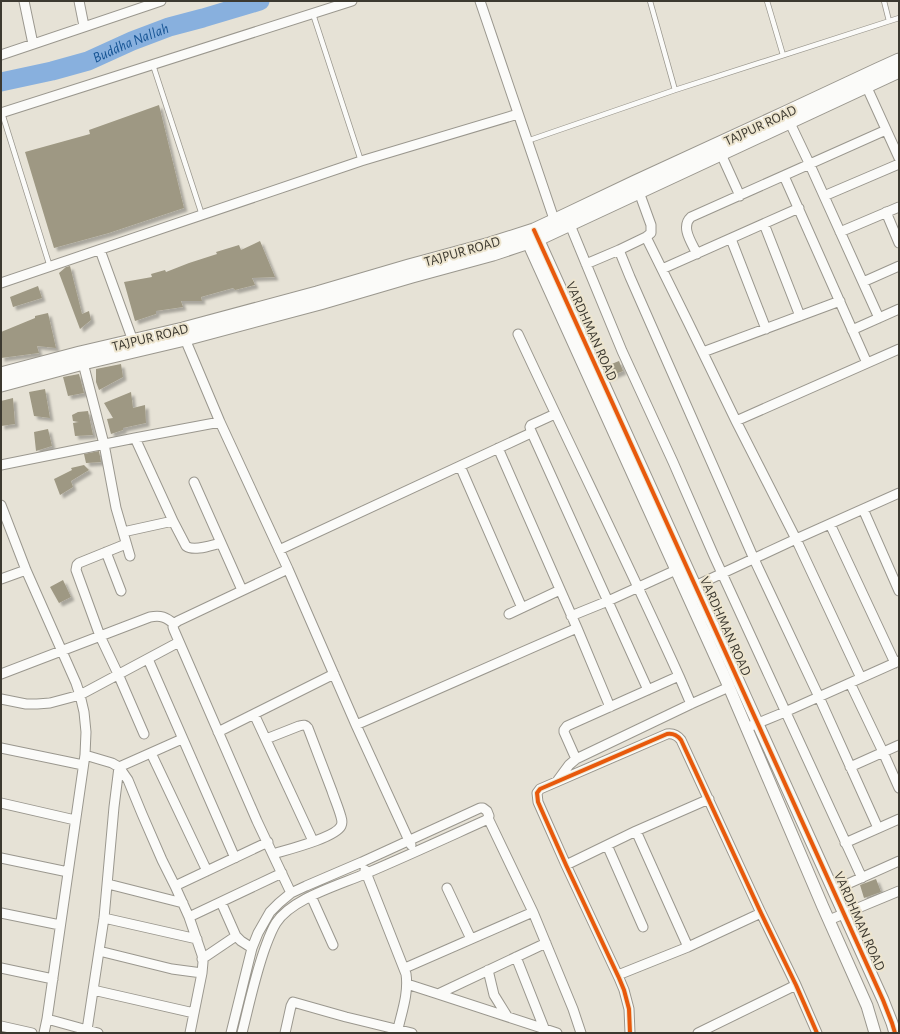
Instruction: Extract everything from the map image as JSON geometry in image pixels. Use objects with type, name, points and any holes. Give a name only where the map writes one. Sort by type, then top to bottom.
[{"type":"main road","name":"TAJPUR ROAD","points":[[1,385],[83,363],[185,339],[494,254],[531,236],[639,192],[790,123],[864,81],[899,64]]},
{"type":"main road","name":"TAJPUR ROAD","points":[[562,223],[642,179],[785,113],[864,81]]},
{"type":"main road","name":"TAJPUR ROAD","points":[[1,374],[80,353],[182,329],[317,293],[490,244],[531,236]]},
{"type":"street","points":[[24,1],[33,44]]},
{"type":"street","points":[[79,1],[84,26]]},
{"type":"street","points":[[1,113],[352,1]]},
{"type":"street","points":[[480,1],[518,114],[562,223],[586,264],[622,351],[785,712],[862,878]]},
{"type":"street","points":[[1,55],[156,2]]},
{"type":"street","points":[[864,81],[899,158]]},
{"type":"street","points":[[1,283],[361,161],[518,114]]},
{"type":"street","points":[[790,123],[879,318]]},
{"type":"street","points":[[697,254],[686,225],[689,220],[695,216],[886,130]]},
{"type":"street","points":[[721,154],[740,196]]},
{"type":"street","points":[[824,196],[899,164]]},
{"type":"street","points":[[784,176],[866,363]]},
{"type":"street","points":[[586,264],[619,250],[651,233],[652,228],[639,192]]},
{"type":"street","points":[[840,232],[899,207]]},
{"type":"street","points":[[662,269],[799,208]]},
{"type":"street","points":[[886,212],[899,244]]},
{"type":"street","points":[[764,224],[800,316]]},
{"type":"street","name":"VARDHMAN ROAD","points":[[531,236],[830,920],[867,1006],[875,1033]]},
{"type":"street","name":"VARDHMAN ROAD","points":[[531,236],[695,586],[834,890],[883,1000],[895,1033]]},
{"type":"street","points":[[646,237],[736,421],[796,539],[862,678]]},
{"type":"street","points":[[731,239],[766,329]]},
{"type":"street","points":[[100,250],[132,341]]},
{"type":"street","points":[[619,250],[754,559],[819,697],[878,828]]},
{"type":"street","points":[[863,282],[899,266]]},
{"type":"street","points":[[703,352],[840,301]]},
{"type":"street","points":[[852,330],[899,309]]},
{"type":"street","points":[[518,334],[639,587],[691,704]]},
{"type":"street","points":[[185,339],[220,422],[288,569],[356,725],[414,852]]},
{"type":"street","points":[[736,421],[899,348]]},
{"type":"street","points":[[83,363],[104,444],[116,508],[130,556]]},
{"type":"street","points":[[555,414],[531,425],[531,433],[648,690]]},
{"type":"street","points":[[1,465],[220,422]]},
{"type":"street","points":[[279,550],[531,433]]},
{"type":"street","points":[[135,438],[186,546],[189,548],[198,549],[221,543]]},
{"type":"street","points":[[498,448],[610,707]]},
{"type":"street","points":[[460,466],[522,608]]},
{"type":"street","points":[[194,482],[242,590]]},
{"type":"street","points":[[695,586],[863,509],[898,496]]},
{"type":"street","points":[[1,505],[26,570],[76,683],[84,712],[86,732],[85,755],[44,1033]]},
{"type":"street","points":[[863,509],[899,591]]},
{"type":"street","points":[[123,532],[173,521]]},
{"type":"street","points":[[746,728],[897,662],[830,524]]},
{"type":"street","points":[[126,544],[79,563],[76,570],[100,636],[144,734]]},
{"type":"street","points":[[106,552],[121,591]]},
{"type":"street","points":[[174,624],[288,569]]},
{"type":"street","points":[[1,579],[26,570]]},
{"type":"street","points":[[571,616],[676,570]]},
{"type":"street","points":[[509,614],[560,590]]},
{"type":"street","points":[[1,674],[150,617],[157,616],[167,618],[174,624]]},
{"type":"street","points":[[174,624],[174,630],[218,732],[291,893]]},
{"type":"street","points":[[356,725],[577,628]]},
{"type":"street","points":[[1,699],[26,704],[37,704],[50,703],[80,695],[179,642]]},
{"type":"street","points":[[148,659],[235,858]]},
{"type":"street","points":[[218,732],[334,674]]},
{"type":"street","points":[[576,759],[564,732],[567,726],[679,676]]},
{"type":"street","points":[[850,683],[899,788]]},
{"type":"street","points":[[557,782],[569,765],[576,759],[729,687]]},
{"type":"street","points":[[254,714],[314,841]]},
{"type":"street","points":[[266,740],[299,726],[304,725],[308,728],[342,823],[338,830],[314,841],[273,854]]},
{"type":"street","points":[[630,1033],[628,1009],[624,990],[538,802],[537,793],[540,789],[667,734],[674,734],[681,740],[817,1033]]},
{"type":"street","points":[[119,767],[182,739]]},
{"type":"street","points":[[850,767],[899,745]]},
{"type":"street","points":[[1,748],[83,765]]},
{"type":"street","points":[[152,753],[207,871]]},
{"type":"street","points":[[85,755],[107,760],[119,767],[128,780],[162,860],[176,886],[189,917],[197,939],[202,960],[202,973],[190,1033]]},
{"type":"street","points":[[87,1030],[104,918],[119,767]]},
{"type":"street","points":[[566,865],[636,831],[709,799]]},
{"type":"street","points":[[1,804],[75,820]]},
{"type":"street","points":[[231,1033],[252,948],[258,933],[270,912],[279,903],[291,893],[481,808],[484,808],[487,811],[489,816],[488,818],[533,912],[582,1033]]},
{"type":"street","points":[[242,1033],[259,964],[276,923],[285,912],[312,896],[366,874],[488,818]]},
{"type":"street","points":[[845,843],[899,819]]},
{"type":"street","points":[[636,831],[688,947]]},
{"type":"street","points":[[176,886],[268,842]]},
{"type":"street","points":[[607,845],[643,927]]},
{"type":"street","points":[[1,858],[68,872]]},
{"type":"street","points":[[834,890],[899,861]]},
{"type":"street","points":[[362,862],[406,974],[406,995],[397,1031]]},
{"type":"street","points":[[189,917],[282,873]]},
{"type":"street","points":[[108,884],[183,903]]},
{"type":"street","points":[[447,888],[471,939]]},
{"type":"street","points":[[830,920],[899,891]]},
{"type":"street","points":[[312,896],[333,945]]},
{"type":"street","points":[[221,902],[236,936],[252,948]]},
{"type":"street","points":[[404,968],[533,912]]},
{"type":"street","points":[[1,913],[60,925]]},
{"type":"street","points":[[618,975],[688,947],[761,914]]},
{"type":"street","points":[[104,918],[197,939]]},
{"type":"street","points":[[202,960],[236,936]]},
{"type":"street","points":[[438,994],[546,943]]},
{"type":"street","points":[[99,951],[172,969],[202,973]]},
{"type":"street","points":[[516,957],[544,1028]]},
{"type":"street","points":[[1,968],[53,979]]},
{"type":"street","points":[[488,970],[494,995],[507,1016]]},
{"type":"street","points":[[407,984],[557,1033]]},
{"type":"street","points":[[698,1033],[796,985]]},
{"type":"street","points":[[93,990],[194,1013]]},
{"type":"street","points":[[285,1033],[293,1002],[397,1031],[412,1033]]},
{"type":"street","points":[[47,1019],[98,1033]]},
{"type":"street","points":[[1,1026],[32,1033]]},
{"type":"lane","points":[[650,1],[675,90]]},
{"type":"lane","points":[[767,1],[783,55]]},
{"type":"lane","points":[[884,1],[889,21]]},
{"type":"lane","points":[[313,14],[361,161]]},
{"type":"lane","points":[[528,141],[675,90],[899,18]]},
{"type":"lane","points":[[153,64],[202,215]]},
{"type":"lane","points":[[1,113],[50,267]]},
{"type":"building","points":[[159,105],[184,208],[109,233],[54,248],[25,152],[90,134],[89,130]]},
{"type":"building","points":[[260,241],[275,277],[252,278],[255,285],[235,290],[233,288],[201,297],[202,301],[181,301],[183,307],[156,311],[156,314],[135,321],[124,282],[152,277],[151,274],[165,270],[166,272],[217,254],[216,252],[239,245],[241,250]]},
{"type":"building","points":[[70,266],[82,314],[89,311],[91,320],[80,329],[59,273],[66,267]]},
{"type":"building","points":[[38,286],[42,298],[13,307],[10,297]]},
{"type":"building","points":[[48,313],[56,348],[37,346],[39,353],[1,358],[1,332],[35,318],[35,316]]},
{"type":"building","points":[[619,361],[623,371],[608,377],[604,367]]},
{"type":"building","points":[[121,364],[123,377],[99,390],[96,382],[96,369]]},
{"type":"building","points":[[79,374],[84,393],[68,396],[63,377]]},
{"type":"building","points":[[45,389],[50,418],[34,416],[29,392]]},
{"type":"building","points":[[131,392],[133,408],[145,405],[146,423],[123,428],[123,430],[111,434],[107,419],[113,418],[104,403]]},
{"type":"building","points":[[13,398],[15,424],[1,426],[1,401]]},
{"type":"building","points":[[88,411],[93,435],[75,436],[73,423],[79,422],[73,421],[72,415],[78,412]]},
{"type":"building","points":[[48,429],[52,446],[36,451],[34,432]]},
{"type":"building","points":[[99,451],[101,462],[86,463],[84,454]]},
{"type":"building","points":[[84,465],[89,470],[71,481],[73,487],[60,495],[54,479],[72,470],[71,468]]},
{"type":"building","points":[[63,580],[71,597],[59,603],[50,587]]},
{"type":"building","points":[[876,879],[881,892],[864,898],[860,885]]},
{"type":"waterway","name":"Buddha Nallah","points":[[1,82],[52,71],[88,61],[132,41],[169,27],[260,1]]},
{"type":"cycle path","points":[[534,230],[883,1000],[895,1033]]},
{"type":"cycle path","points":[[630,1033],[629,1009],[624,990],[538,802],[537,793],[540,789],[667,734],[675,735],[681,740],[817,1033]]}]
